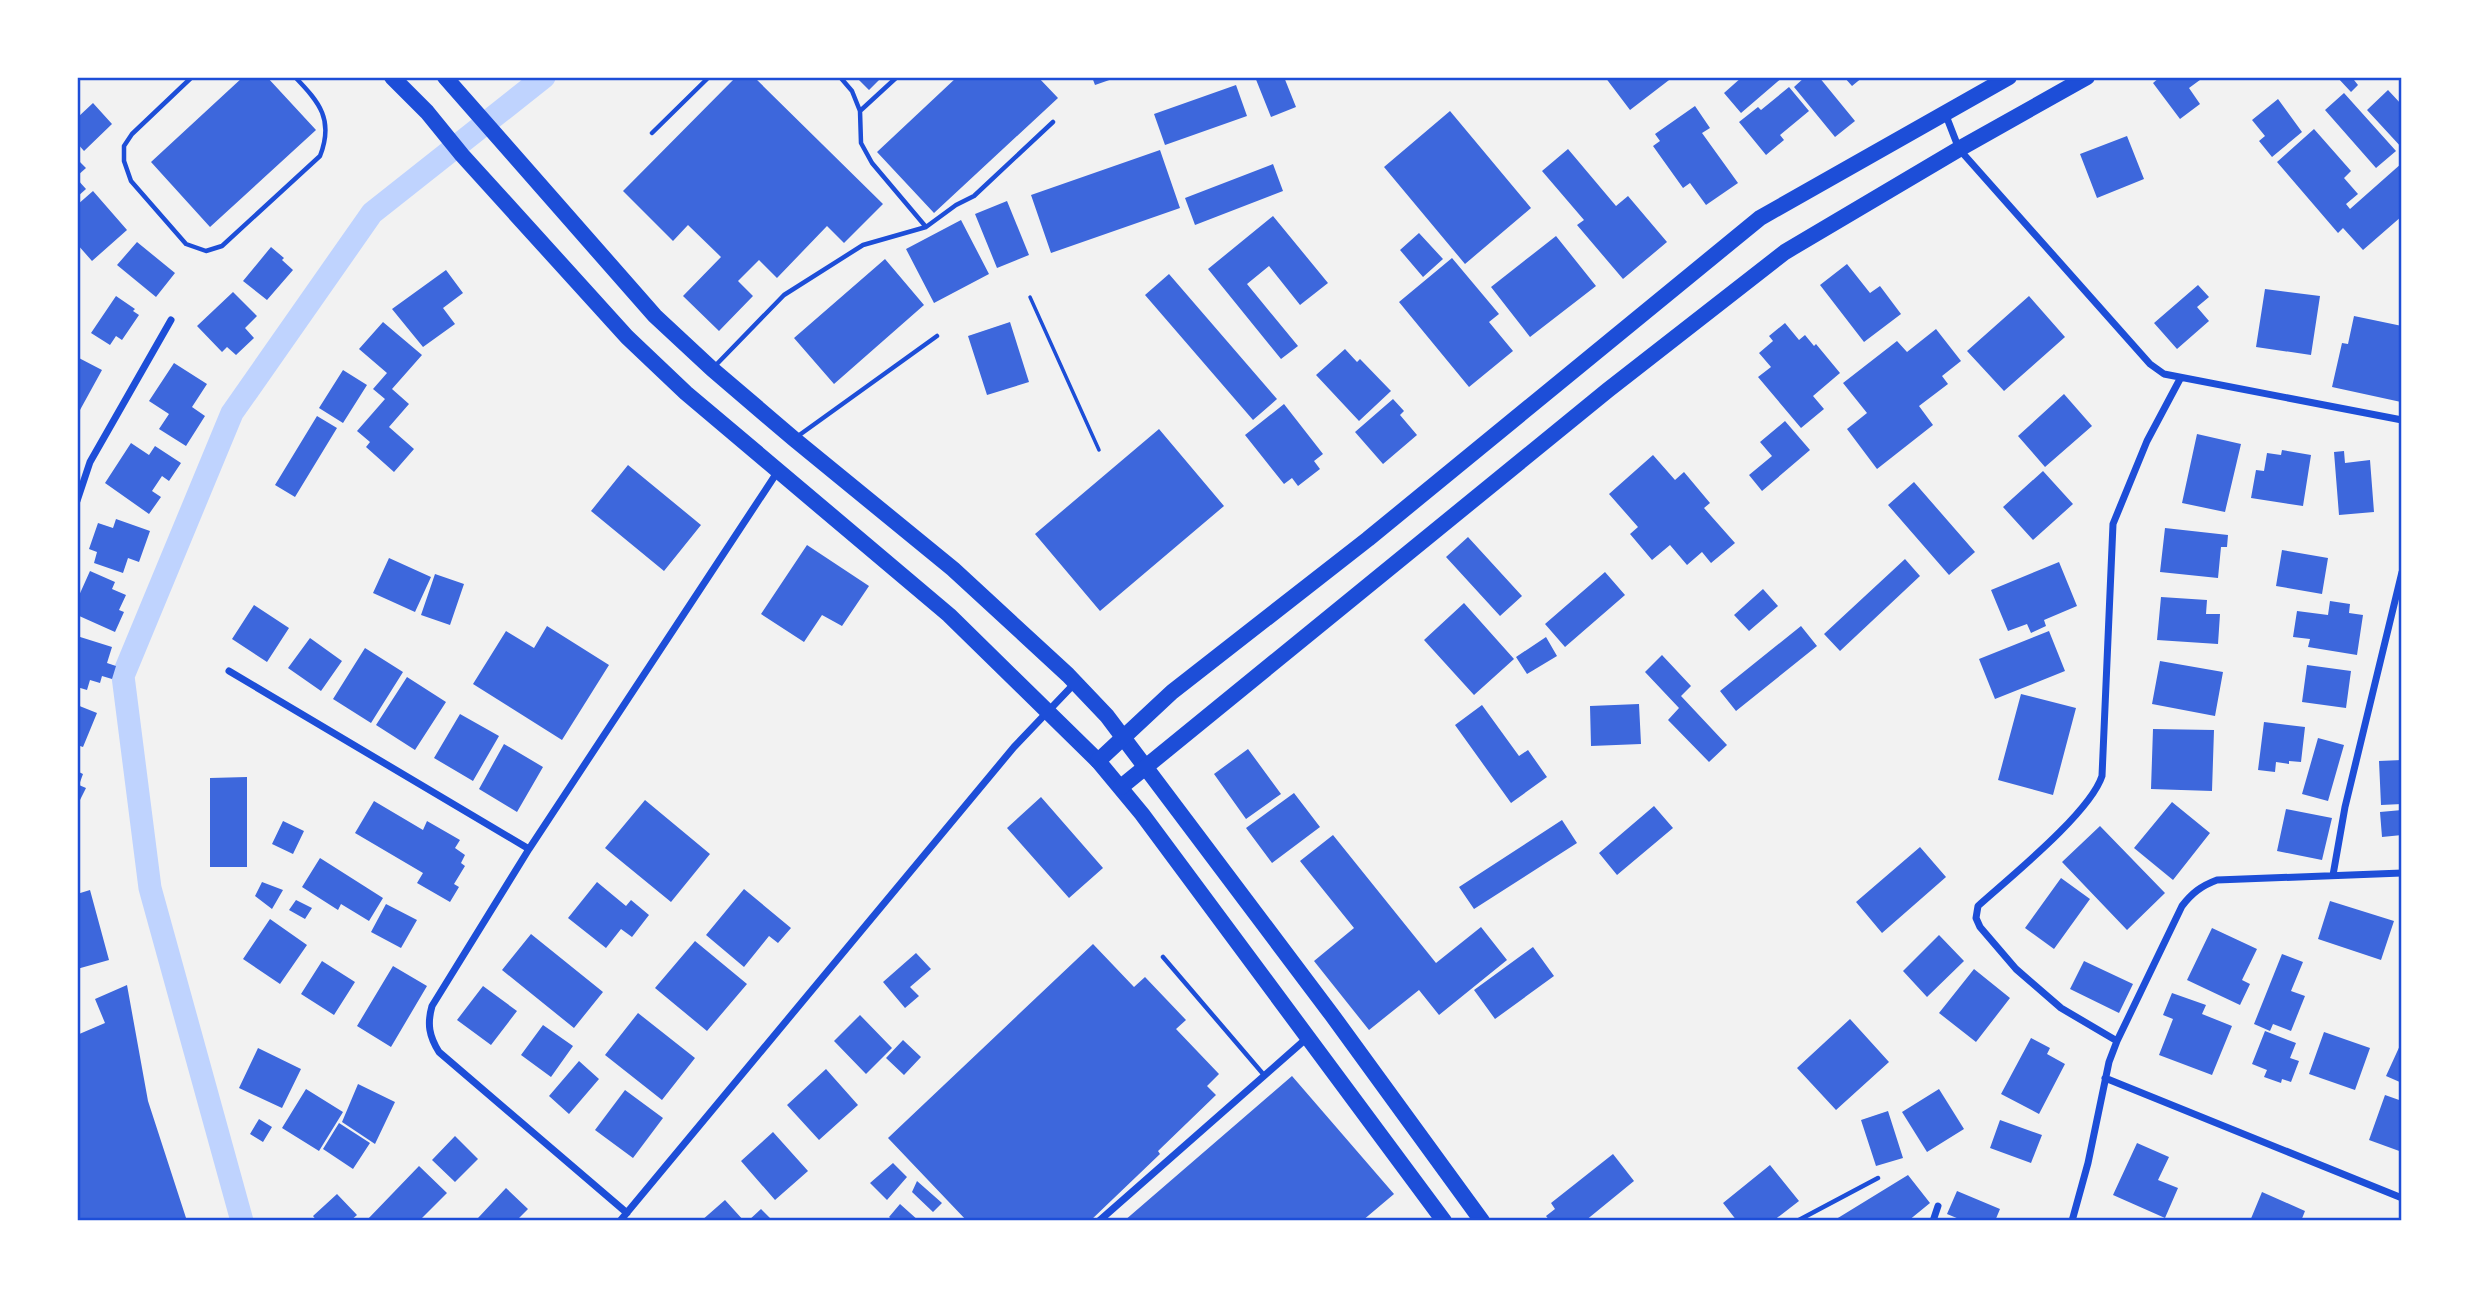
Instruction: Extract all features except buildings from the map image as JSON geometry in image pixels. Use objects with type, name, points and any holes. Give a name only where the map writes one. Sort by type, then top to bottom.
[{"type":"main road","points":[[392,77],[427,112],[627,337],[686,393],[949,615],[1098,761],[1121,787],[1444,1221]]},
{"type":"main road","points":[[445,77],[655,316],[794,439],[953,569],[1075,683],[1124,737],[1482,1221]]},
{"type":"main road","points":[[1098,761],[1171,692],[1378,530],[1760,218],[2009,77]]},
{"type":"main road","points":[[1121,787],[1608,390],[1785,252],[1958,149],[2087,77]]},
{"type":"street","points":[[1945,112],[1958,149],[2150,364],[2164,374],[2402,420]]},
{"type":"street","points":[[77,501],[89,462],[171,320]]},
{"type":"street","points":[[2117,1041],[2061,1008],[2016,969],[1980,927],[1976,918],[1978,906],[2061,830],[2098,790],[2102,776],[2113,524],[2147,441],[2180,379]]},
{"type":"street","points":[[627,1213],[439,1052],[432,1042],[429,1018],[432,1006],[530,849],[779,471]]},
{"type":"street","points":[[2333,875],[2345,807],[2402,572]]},
{"type":"street","points":[[229,671],[530,849]]},
{"type":"street","points":[[620,1221],[1014,747],[1075,683]]},
{"type":"street","points":[[2072,1221],[2088,1163],[2105,1078],[2117,1041],[2182,906],[2192,893],[2217,880],[2402,873]]},
{"type":"street","points":[[1100,1221],[1307,1038]]},
{"type":"street","points":[[2105,1078],[2402,1198]]},
{"type":"street","points":[[1933,1221],[1938,1206]]},
{"type":"lane","points":[[192,77],[132,134],[124,146],[124,161],[131,181],[186,244],[206,251],[222,246],[320,156],[327,138],[326,122],[313,96],[295,77]]},
{"type":"lane","points":[[652,133],[709,77]]},
{"type":"lane","points":[[840,77],[852,92],[860,111],[861,143],[872,163],[926,227]]},
{"type":"lane","points":[[860,111],[897,77]]},
{"type":"lane","points":[[712,369],[784,295],[863,245],[926,227],[956,205],[974,196],[1052,122]]},
{"type":"lane","points":[[794,439],[936,336]]},
{"type":"lane","points":[[1163,957],[1264,1075]]},
{"type":"lane","points":[[1797,1221],[1878,1178]]},
{"type":"path","points":[[1030,297],[1099,450]]},
{"type":"waterway","points":[[242,1221],[150,888],[123,676],[232,413],[372,213],[544,77]]}]
